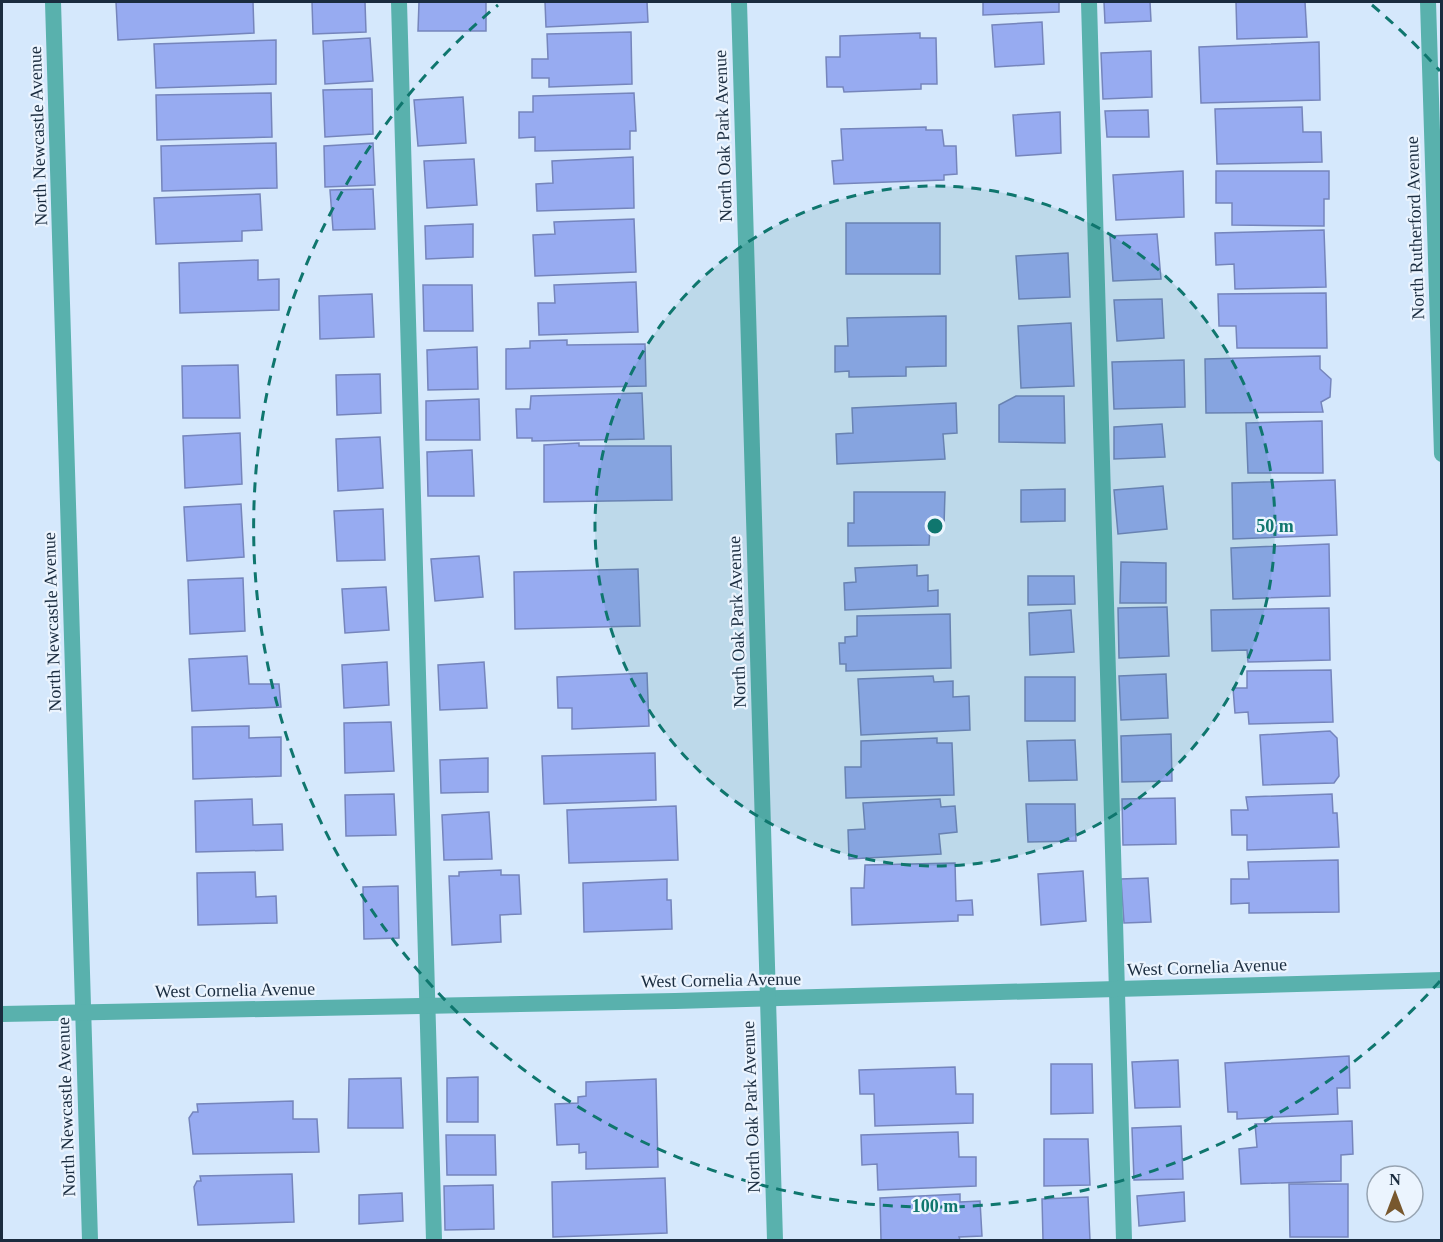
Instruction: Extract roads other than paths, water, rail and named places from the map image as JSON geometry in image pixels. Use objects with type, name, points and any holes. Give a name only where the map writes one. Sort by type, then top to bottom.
[{"type":"street","name":"North Newcastle Avenue","points":[[53,2],[90,1240]]},
{"type":"street","points":[[399,2],[434,1240]]},
{"type":"street","name":"North Oak Park Avenue","points":[[739,2],[775,1240]]},
{"type":"street","points":[[1089,2],[1124,1240]]},
{"type":"street","name":"North Rutherford Avenue","points":[[1428,2],[1442,454]]},
{"type":"street","name":"West Cornelia Avenue","points":[[2,1014],[768,999],[1442,980]]}]
